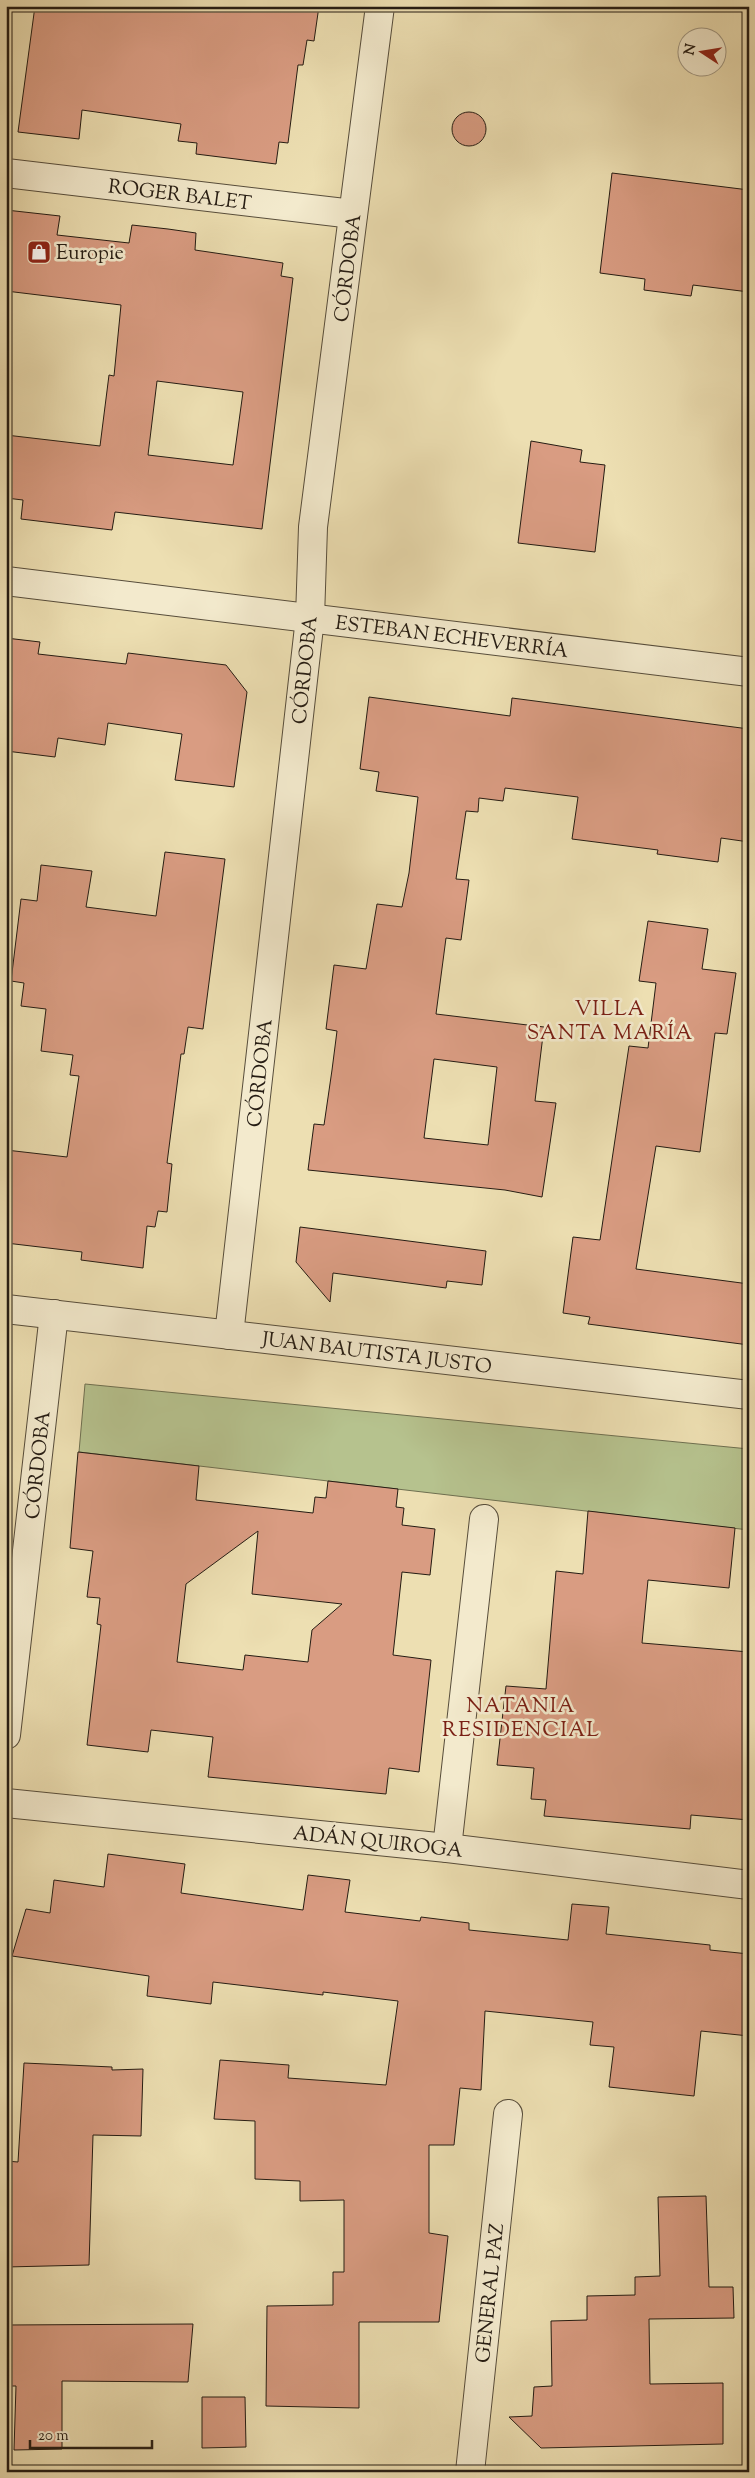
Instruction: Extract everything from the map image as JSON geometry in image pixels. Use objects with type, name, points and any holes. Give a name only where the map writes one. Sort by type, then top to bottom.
[{"type":"street","name":"CÓRDOBA","points":[[229,1335],[310,618],[313,528],[380,6]]},
{"type":"street","name":"ROGER BALET","points":[[6,173],[353,214]]},
{"type":"street","name":"ESTEBAN ECHEVERRÍA","points":[[6,582],[749,672]]},
{"type":"street","name":"JUAN BAUTISTA JUSTO","points":[[6,1309],[749,1395]]},
{"type":"street","name":"CÓRDOBA","points":[[6,1735],[54,1314]]},
{"type":"street","points":[[447,1848],[484,1519]]},
{"type":"street","name":"ADÁN QUIROGA","points":[[6,1803],[447,1848],[749,1885]]},
{"type":"street","name":"GENERAL PAZ","points":[[470,2472],[508,2114]]},
{"type":"green space","points":[[85,1384],[749,1449],[749,1530],[79,1452]]},
{"type":"building","points":[[35,6],[319,6],[314,41],[307,40],[303,65],[298,65],[288,143],[279,142],[276,164],[196,154],[197,143],[178,141],[181,124],[82,110],[79,139],[18,132]]},
{"type":"building","points":[[469,112],[481,117],[486,129],[481,141],[469,146],[457,141],[452,129],[457,117]]},
{"type":"building","points":[[612,173],[749,190],[749,292],[693,285],[691,296],[644,290],[645,279],[600,273]]},
{"type":"building","points":[[6,210],[60,216],[57,235],[129,243],[132,225],[168,229],[196,233],[195,250],[283,263],[281,276],[293,278],[262,529],[115,512],[112,530],[21,519],[23,500],[6,498],[6,435],[100,446],[109,375],[114,376],[121,305],[6,291]],"holes":[[[157,381],[243,392],[233,465],[148,455]]]},
{"type":"building","points":[[531,441],[582,450],[580,462],[605,465],[595,552],[518,543]]},
{"type":"building","points":[[6,638],[40,642],[38,654],[126,664],[128,653],[226,665],[247,692],[234,787],[175,780],[182,734],[108,723],[105,745],[58,738],[55,757],[6,751]]},
{"type":"building","points":[[369,697],[510,716],[512,698],[749,729],[749,842],[721,838],[718,862],[657,854],[658,850],[572,839],[578,797],[505,788],[503,801],[479,798],[478,812],[466,811],[456,879],[469,880],[461,940],[446,938],[436,1014],[544,1027],[535,1101],[556,1103],[542,1197],[505,1190],[308,1170],[314,1124],[324,1125],[337,1031],[326,1029],[334,965],[366,969],[377,904],[402,907],[409,873],[418,797],[376,791],[379,772],[360,769]],"holes":[[[434,1059],[497,1067],[488,1145],[424,1138]]]},
{"type":"building","points":[[165,852],[225,859],[203,1029],[188,1027],[184,1054],[181,1054],[167,1163],[172,1164],[167,1212],[158,1211],[155,1227],[147,1226],[143,1268],[81,1260],[82,1252],[6,1243],[6,1150],[67,1157],[79,1076],[70,1075],[73,1055],[41,1051],[46,1009],[21,1006],[24,983],[11,981],[21,899],[37,901],[41,865],[92,871],[86,907],[156,916]]},
{"type":"building","points":[[648,921],[708,929],[702,969],[736,973],[727,1034],[715,1033],[700,1152],[656,1146],[636,1269],[749,1284],[749,1345],[588,1324],[590,1317],[563,1313],[573,1237],[600,1240],[629,1046],[648,1048],[656,983],[639,981]]},
{"type":"building","points":[[300,1227],[486,1251],[482,1285],[447,1281],[446,1288],[333,1273],[330,1302],[296,1262]]},
{"type":"building","points":[[78,1452],[199,1466],[196,1500],[313,1513],[315,1497],[326,1498],[328,1481],[398,1489],[396,1507],[404,1508],[402,1525],[435,1529],[430,1575],[402,1572],[393,1655],[431,1660],[419,1772],[389,1768],[386,1794],[208,1777],[213,1737],[151,1730],[148,1752],[87,1745],[101,1625],[97,1624],[100,1598],[87,1597],[93,1551],[70,1548]],"holes":[[[258,1531],[252,1594],[342,1604],[312,1630],[308,1662],[245,1655],[243,1670],[177,1662],[186,1584]]]},
{"type":"building","points":[[588,1511],[735,1528],[729,1588],[648,1580],[642,1643],[749,1652],[749,1820],[691,1815],[690,1829],[544,1816],[546,1800],[531,1799],[534,1768],[497,1765],[506,1686],[546,1689],[556,1571],[583,1574]]},
{"type":"building","points":[[108,1854],[185,1864],[181,1893],[303,1910],[308,1875],[350,1880],[345,1912],[420,1921],[421,1917],[469,1923],[469,1930],[568,1940],[572,1904],[609,1907],[606,1934],[710,1945],[710,1950],[749,1954],[749,2036],[701,2031],[694,2096],[609,2087],[614,2047],[590,2045],[593,2022],[485,2011],[481,2090],[460,2088],[454,2145],[429,2145],[429,2233],[448,2236],[439,2322],[359,2322],[359,2408],[266,2406],[267,2306],[333,2305],[333,2272],[344,2272],[344,2200],[300,2201],[300,2181],[255,2179],[255,2121],[214,2119],[220,2060],[289,2065],[288,2078],[386,2085],[398,2001],[323,1992],[323,1995],[213,1982],[211,2004],[147,1996],[149,1976],[12,1956],[26,1909],[50,1913],[54,1880],[104,1887]]},
{"type":"building","points":[[24,2063],[112,2067],[112,2070],[143,2069],[141,2136],[93,2135],[89,2265],[6,2267],[6,2161],[18,2162]]},
{"type":"building","points":[[706,2196],[709,2287],[733,2287],[734,2318],[649,2319],[650,2384],[723,2383],[723,2444],[541,2448],[509,2417],[532,2416],[534,2387],[552,2386],[551,2321],[587,2320],[587,2296],[635,2295],[635,2277],[660,2276],[658,2197]]},
{"type":"building","points":[[193,2324],[188,2382],[62,2381],[62,2449],[14,2450],[16,2386],[6,2386],[6,2325]]},
{"type":"building","points":[[202,2397],[245,2397],[246,2447],[202,2448]]},
{"type":"place","name":"Europie","points":[[39,252]]},
{"type":"district","name":"VILLA SANTA MARÍA","points":[[610,1020]]},
{"type":"district","name":"NATANIA RESIDENCIAL","points":[[521,1717]]}]
